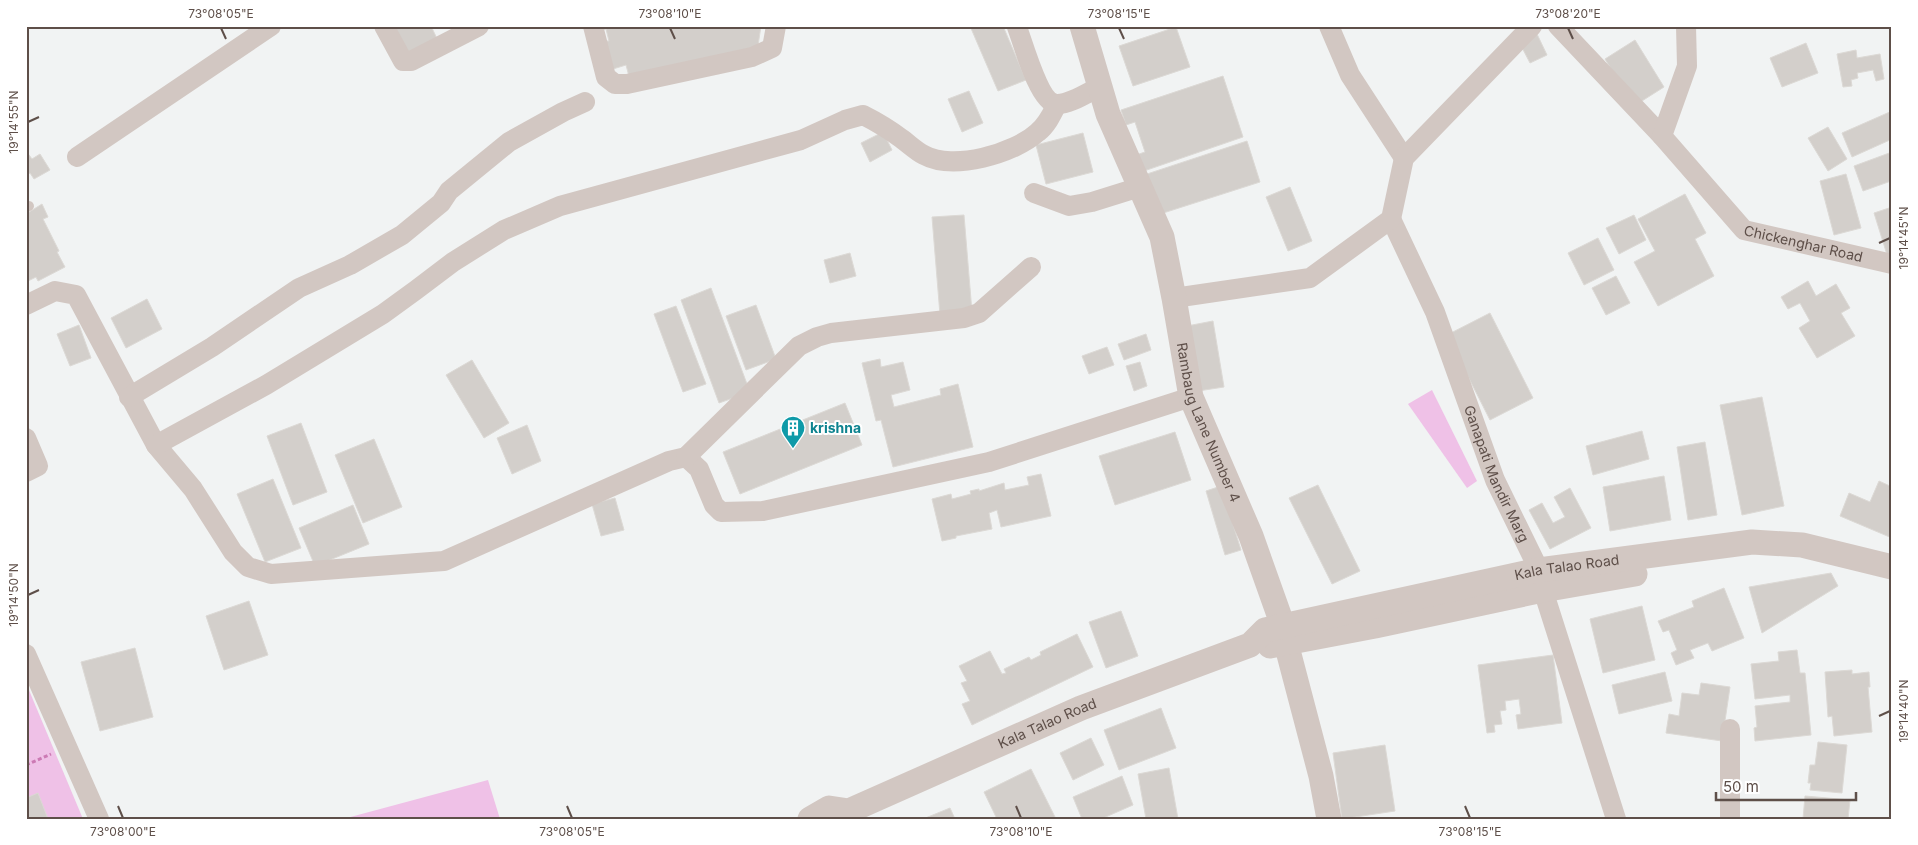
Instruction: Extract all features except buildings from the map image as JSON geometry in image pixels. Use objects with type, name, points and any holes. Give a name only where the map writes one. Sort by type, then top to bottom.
[{"type":"street","points":[[77,157],[271,26]]},
{"type":"street","points":[[384,26],[403,61],[411,61],[458,31],[479,26]]},
{"type":"street","points":[[593,26],[606,77],[615,84],[627,84],[752,57],[772,48],[776,26]]},
{"type":"street","name":"Rambaug Lane Number 4","points":[[1082,26],[1108,114],[1162,237],[1191,397],[1251,536],[1284,635],[1321,776],[1329,819]]},
{"type":"street","points":[[1329,26],[1350,75],[1404,158]]},
{"type":"street","points":[[1174,298],[1310,278],[1391,219],[1404,158],[1532,26]]},
{"type":"street","name":"Chickenghar Road","points":[[1558,26],[1662,136],[1744,230],[1892,264]]},
{"type":"street","points":[[1662,136],[1687,66],[1686,26]]},
{"type":"street","points":[[1018,27],[1038,85],[1047,101],[1062,104],[1099,87]]},
{"type":"street","points":[[128,397],[212,347],[299,288],[350,265],[402,235],[441,203],[449,191],[509,142],[585,102]]},
{"type":"street","points":[[156,445],[266,385],[382,314],[453,262],[504,230],[560,206],[802,140],[845,120],[863,115],[883,125],[924,155],[941,161],[986,158],[1028,140],[1039,132],[1050,118],[1057,104]]},
{"type":"street","points":[[1034,193],[1069,206],[1092,202],[1140,187]]},
{"type":"street","name":"Ganapati Mandir Marg","points":[[1391,219],[1436,312],[1495,480],[1541,580],[1616,819]]},
{"type":"street","points":[[26,306],[55,291],[76,295],[128,397],[156,445],[193,489],[233,552],[248,567],[271,574],[444,560],[669,461],[686,457],[799,346],[817,337],[831,332],[964,318],[979,313],[1031,267]]},
{"type":"street","points":[[686,457],[700,469],[714,505],[721,512],[763,511],[989,462],[1191,397]]},
{"type":"street","points":[[26,438],[38,466],[26,472]]},
{"type":"street","name":"Kala Talao Road","points":[[810,819],[829,808],[846,815],[1081,708],[1250,645],[1267,647],[1284,635],[1374,626],[1541,580],[1752,542],[1802,545],[1892,568]]},
{"type":"street","name":"Kala Talao Road","points":[[1541,580],[1738,556],[1788,559],[1892,585]]},
{"type":"street","points":[[26,654],[99,819]]},
{"type":"street","points":[[1730,729],[1730,819]]},
{"type":"path","points":[[26,765],[55,753]]},
{"type":"shaded area","points":[[1432,390],[1477,481],[1467,488],[1408,404]]},
{"type":"shaded area","points":[[26,683],[83,819],[26,819]]},
{"type":"shaded area","points":[[488,780],[500,819],[343,819]]},
{"type":"place","name":"krishna","points":[[793,449]]}]
